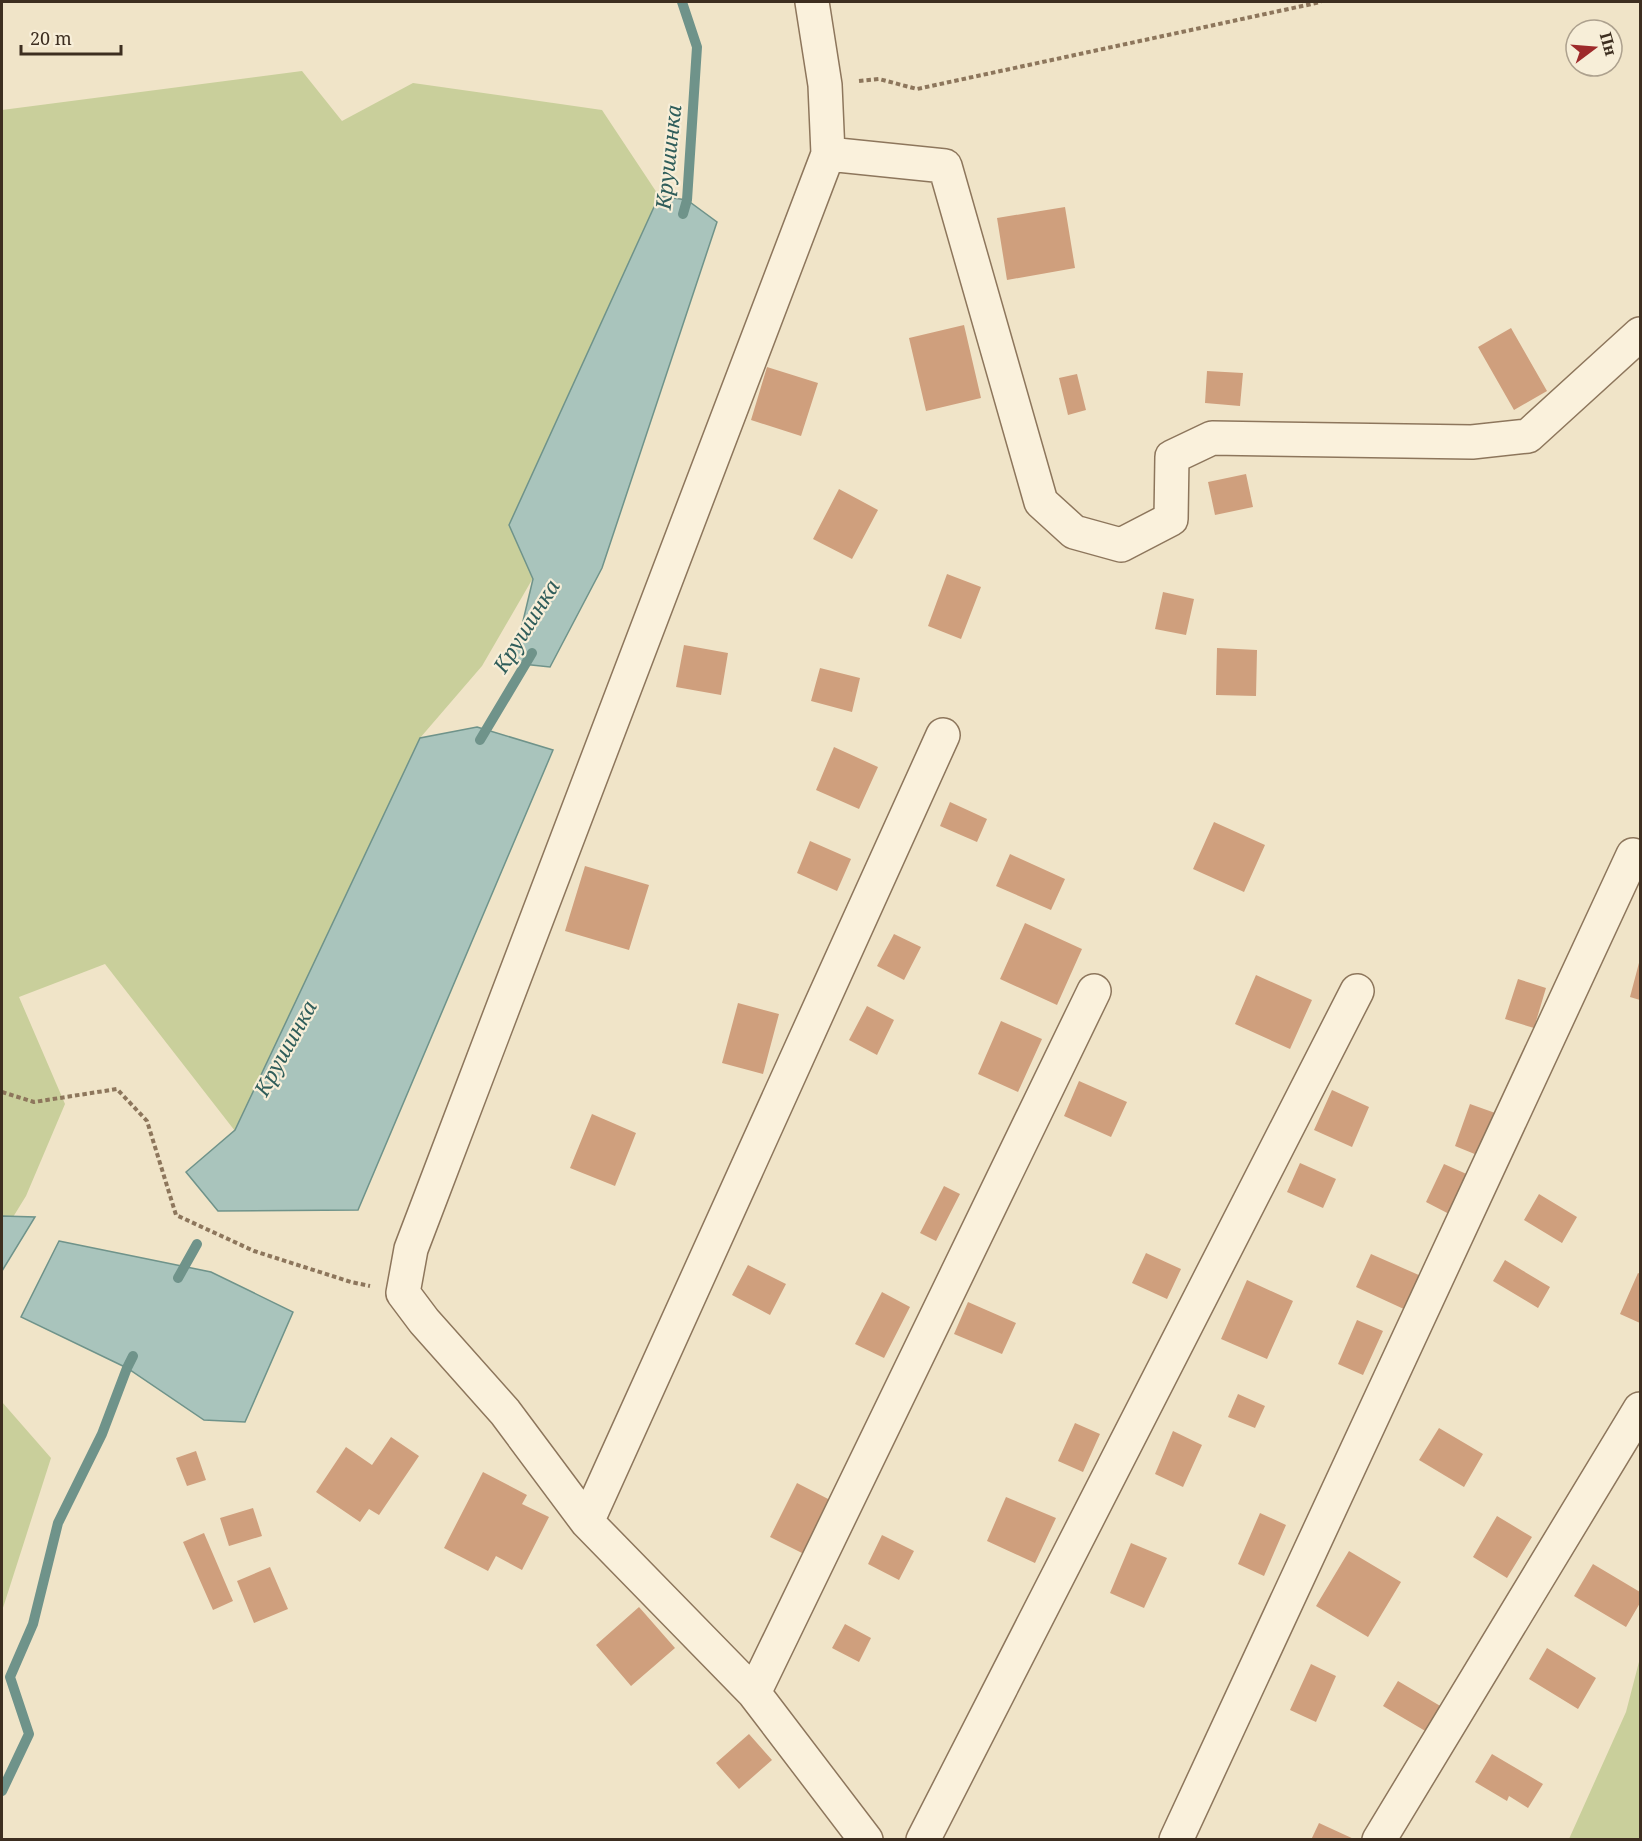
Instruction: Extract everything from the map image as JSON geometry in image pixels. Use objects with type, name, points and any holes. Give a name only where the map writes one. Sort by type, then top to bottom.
[{"type":"street","points":[[812,2],[825,85],[828,154],[411,1249],[403,1293],[424,1321],[505,1412],[587,1522],[754,1693],[866,1839]]},
{"type":"street","points":[[828,154],[945,166],[1041,502],[1074,532],[1121,545],[1172,519],[1172,457],[1212,438],[1472,442],[1528,436],[1641,334]]},
{"type":"street","points":[[587,1522],[943,735]]},
{"type":"street","points":[[1176,1839],[1633,855]]},
{"type":"street","points":[[754,1693],[1094,991]]},
{"type":"street","points":[[922,1839],[1357,991]]},
{"type":"street","points":[[1379,1839],[1641,1409]]},
{"type":"path","points":[[825,85],[879,79],[916,89],[1321,2]]},
{"type":"path","points":[[2,1092],[34,1102],[117,1089],[147,1121],[176,1215],[254,1251],[351,1282],[403,1293]]},
{"type":"green space","points":[[302,71],[342,121],[413,83],[602,110],[659,196],[509,525],[533,578],[482,666],[420,738],[235,1131],[105,964],[19,997],[65,1104],[26,1196],[2,1235],[2,110]]},
{"type":"green space","points":[[2,1402],[51,1458],[2,1611]]},
{"type":"green space","points":[[1640,1658],[1640,1839],[1569,1839],[1626,1712]]},
{"type":"water","points":[[659,196],[687,200],[717,222],[602,568],[550,667],[513,663],[533,579],[509,525]]},
{"type":"water","points":[[477,727],[553,750],[358,1210],[218,1211],[186,1172],[235,1130],[420,738]]},
{"type":"water","points":[[2,1216],[35,1217],[2,1271]]},
{"type":"water","points":[[59,1241],[211,1272],[293,1312],[245,1422],[204,1420],[127,1368],[21,1317]]},
{"type":"building","points":[[1065,207],[1075,268],[1007,280],[997,218]]},
{"type":"building","points":[[964,325],[981,398],[926,411],[909,338]]},
{"type":"building","points":[[1511,328],[1547,391],[1514,410],[1478,347]]},
{"type":"building","points":[[767,367],[818,383],[801,436],[751,420]]},
{"type":"building","points":[[1207,371],[1243,373],[1240,406],[1205,403]]},
{"type":"building","points":[[1077,374],[1086,410],[1068,415],[1059,378]]},
{"type":"building","points":[[1246,474],[1253,507],[1215,515],[1208,482]]},
{"type":"building","points":[[839,489],[878,510],[852,559],[813,539]]},
{"type":"building","points":[[947,574],[981,587],[961,639],[928,626]]},
{"type":"building","points":[[1163,592],[1194,599],[1186,635],[1155,629]]},
{"type":"building","points":[[684,645],[728,653],[721,695],[676,687]]},
{"type":"building","points":[[1217,648],[1257,650],[1256,696],[1216,695]]},
{"type":"building","points":[[820,668],[860,678],[852,712],[811,701]]},
{"type":"building","points":[[834,747],[878,767],[859,809],[816,790]]},
{"type":"building","points":[[950,802],[987,819],[977,842],[940,826]]},
{"type":"building","points":[[1214,822],[1265,845],[1244,892],[1193,869]]},
{"type":"building","points":[[810,841],[851,859],[837,891],[797,873]]},
{"type":"building","points":[[1010,854],[1065,879],[1051,910],[996,886]]},
{"type":"building","points":[[585,866],[649,885],[629,950],[565,931]]},
{"type":"building","points":[[1025,923],[1082,949],[1057,1005],[1000,979]]},
{"type":"building","points":[[894,934],[921,947],[904,980],[877,966]]},
{"type":"building","points":[[1640,959],[1640,1000],[1630,997]]},
{"type":"building","points":[[1256,975],[1312,1000],[1290,1049],[1235,1024]]},
{"type":"building","points":[[1518,979],[1546,988],[1534,1028],[1505,1019]]},
{"type":"building","points":[[738,1003],[779,1014],[763,1074],[722,1063]]},
{"type":"building","points":[[867,1006],[894,1020],[877,1055],[849,1040]]},
{"type":"building","points":[[1001,1021],[1042,1039],[1018,1092],[978,1074]]},
{"type":"building","points":[[1079,1081],[1127,1102],[1111,1137],[1064,1116]]},
{"type":"building","points":[[1332,1090],[1369,1107],[1352,1147],[1314,1130]]},
{"type":"building","points":[[1470,1104],[1498,1114],[1482,1157],[1455,1146]]},
{"type":"building","points":[[592,1114],[636,1133],[615,1186],[570,1168]]},
{"type":"building","points":[[1300,1163],[1336,1179],[1323,1208],[1287,1192]]},
{"type":"building","points":[[1444,1164],[1471,1176],[1453,1216],[1426,1202]]},
{"type":"building","points":[[944,1186],[960,1194],[936,1241],[920,1233]]},
{"type":"building","points":[[1539,1194],[1577,1217],[1562,1243],[1524,1220]]},
{"type":"building","points":[[1146,1253],[1181,1269],[1167,1299],[1132,1283]]},
{"type":"building","points":[[1371,1254],[1421,1276],[1406,1310],[1356,1287]]},
{"type":"building","points":[[1505,1260],[1550,1287],[1538,1308],[1493,1281]]},
{"type":"building","points":[[748,1265],[786,1284],[770,1315],[732,1295]]},
{"type":"building","points":[[1638,1273],[1640,1274],[1640,1323],[1620,1314]]},
{"type":"building","points":[[1247,1280],[1293,1301],[1267,1359],[1221,1339]]},
{"type":"building","points":[[882,1292],[910,1307],[884,1358],[855,1344]]},
{"type":"building","points":[[968,1302],[1016,1323],[1002,1354],[954,1334]]},
{"type":"building","points":[[1357,1320],[1383,1331],[1363,1375],[1338,1364]]},
{"type":"building","points":[[1238,1394],[1265,1406],[1255,1428],[1228,1417]]},
{"type":"building","points":[[1075,1423],[1100,1434],[1083,1472],[1058,1461]]},
{"type":"building","points":[[1439,1428],[1483,1454],[1464,1487],[1419,1460]]},
{"type":"building","points":[[1173,1431],[1202,1445],[1183,1487],[1155,1474]]},
{"type":"building","points":[[391,1437],[419,1456],[379,1515],[369,1509],[360,1522],[316,1492],[346,1447],[372,1465]]},
{"type":"building","points":[[196,1451],[206,1480],[187,1486],[176,1458]]},
{"type":"building","points":[[483,1472],[527,1495],[522,1504],[549,1517],[522,1570],[496,1556],[488,1571],[444,1548]]},
{"type":"building","points":[[797,1483],[834,1502],[806,1555],[770,1537]]},
{"type":"building","points":[[1006,1497],[1056,1518],[1035,1563],[987,1541]]},
{"type":"building","points":[[253,1508],[262,1536],[229,1546],[220,1518]]},
{"type":"building","points":[[1260,1513],[1286,1525],[1264,1576],[1238,1564]]},
{"type":"building","points":[[1497,1516],[1532,1537],[1507,1578],[1473,1557]]},
{"type":"building","points":[[204,1533],[233,1601],[213,1610],[183,1542]]},
{"type":"building","points":[[882,1535],[914,1551],[899,1580],[868,1564]]},
{"type":"building","points":[[1131,1543],[1167,1558],[1144,1608],[1110,1593]]},
{"type":"building","points":[[1349,1551],[1401,1582],[1368,1637],[1316,1606]]},
{"type":"building","points":[[1593,1564],[1640,1592],[1640,1603],[1626,1627],[1574,1596]]},
{"type":"building","points":[[270,1567],[288,1609],[254,1623],[237,1581]]},
{"type":"building","points":[[639,1607],[675,1648],[631,1686],[596,1645]]},
{"type":"building","points":[[845,1624],[871,1638],[859,1662],[832,1648]]},
{"type":"building","points":[[1547,1648],[1596,1678],[1578,1709],[1529,1679]]},
{"type":"building","points":[[1311,1664],[1336,1676],[1316,1722],[1290,1710]]},
{"type":"building","points":[[1398,1681],[1442,1707],[1427,1732],[1383,1706]]},
{"type":"building","points":[[749,1734],[772,1760],[739,1789],[716,1763]]},
{"type":"building","points":[[1492,1754],[1543,1784],[1528,1808],[1509,1796],[1507,1801],[1475,1782]]},
{"type":"building","points":[[1319,1823],[1356,1840],[1311,1840]]},
{"type":"waterway","name":"Крушинка","points":[[682,2],[697,47],[687,200],[683,214]]},
{"type":"waterway","name":"Крушинка","points":[[480,740],[532,653]]},
{"type":"waterway","name":"Крушинка","points":[[178,1278],[197,1244]]},
{"type":"waterway","name":"Крушинка","points":[[2,1791],[29,1734],[10,1677],[33,1624],[58,1523],[102,1434],[133,1356]]}]
